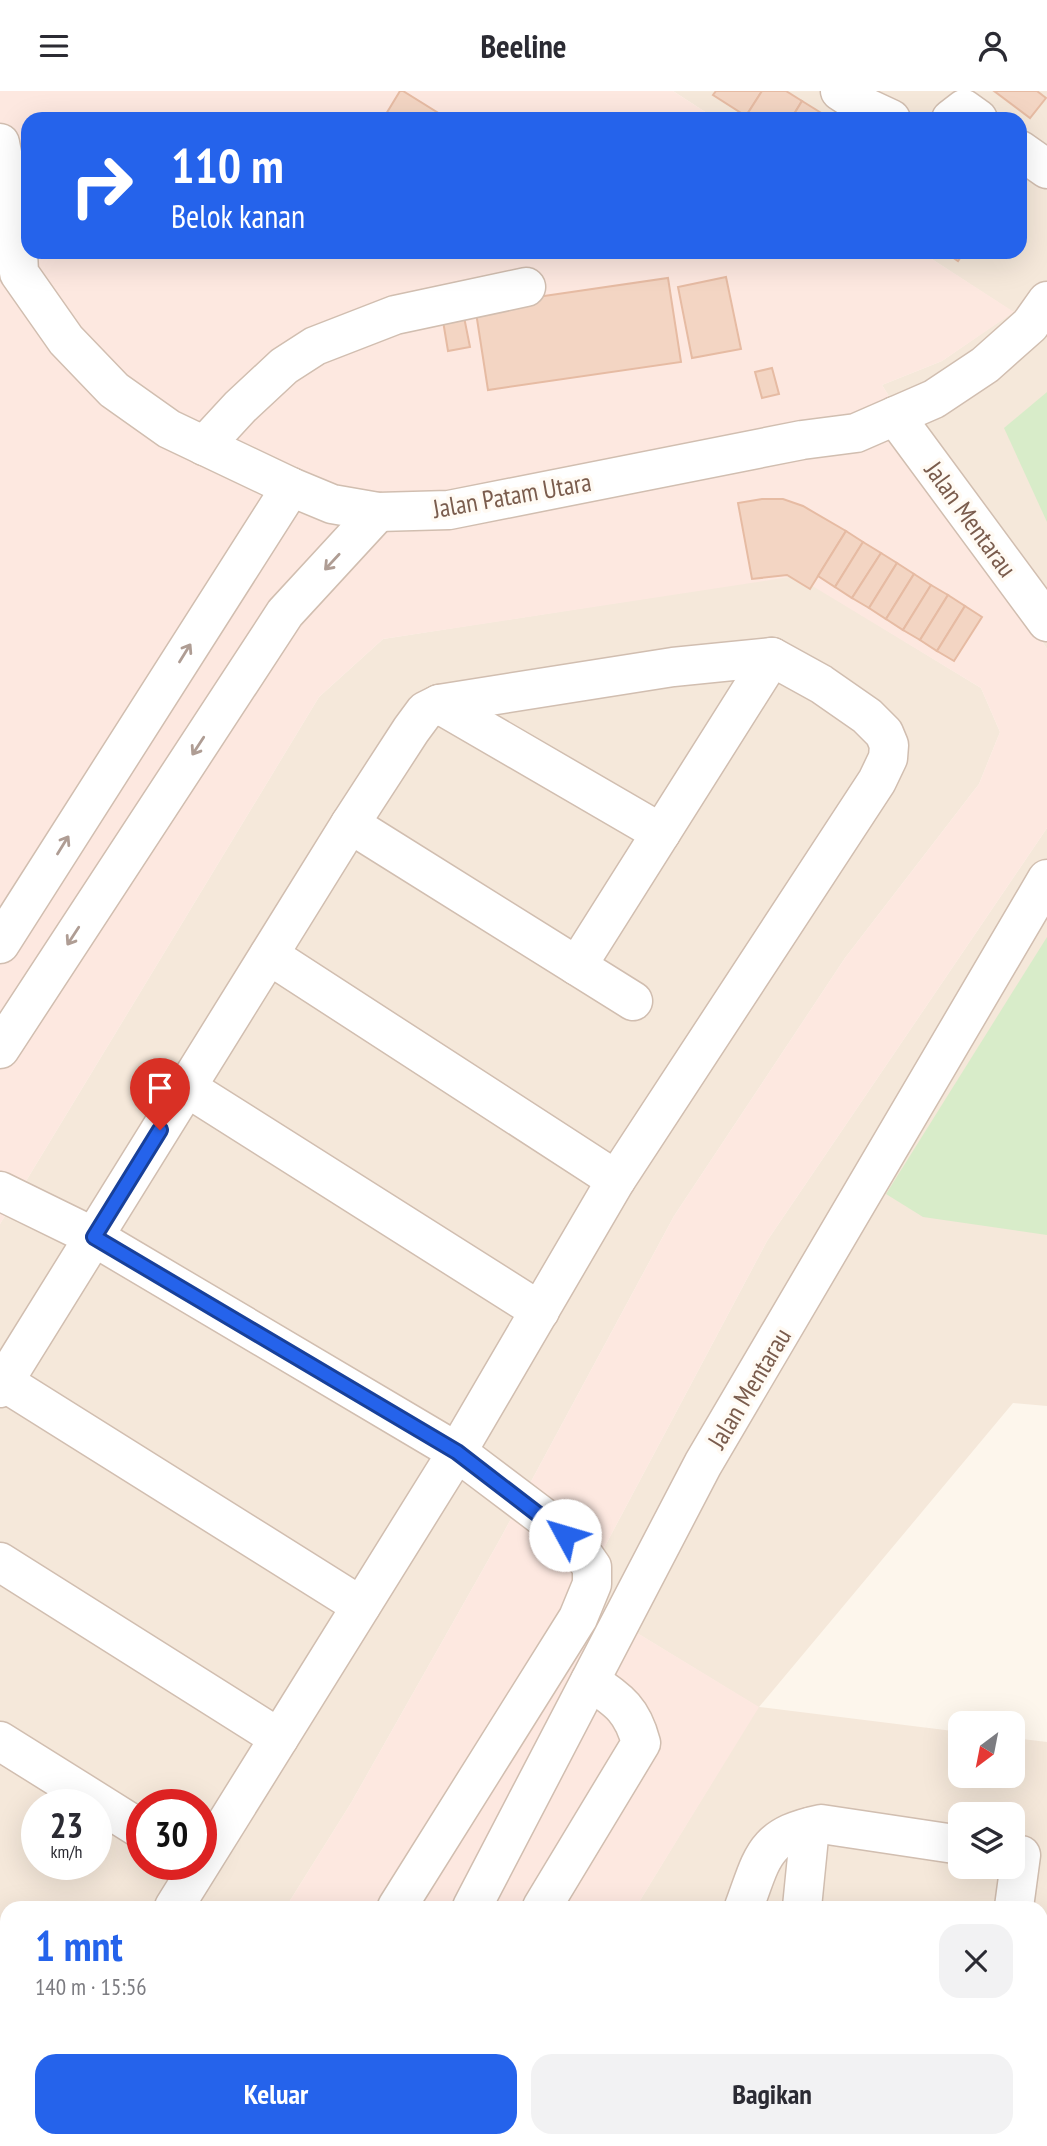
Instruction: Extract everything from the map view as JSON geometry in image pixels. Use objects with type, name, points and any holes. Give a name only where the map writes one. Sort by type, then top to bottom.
[{"type":"street","points":[[840,91],[876,112]]},
{"type":"street","name":"Jalan Patam Utara","points":[[0,143],[17,230],[10,268],[66,340],[114,390],[169,429],[290,487],[332,504],[378,512],[449,510],[802,440],[856,433],[934,399],[985,365],[1030,325],[1047,301]]},
{"type":"street","points":[[1027,155],[1047,169]]},
{"type":"street","points":[[204,446],[240,407],[284,366],[315,347],[395,315],[526,287]]},
{"type":"street","name":"Jalan Mentarau","points":[[895,416],[1047,622]]},
{"type":"street","points":[[0,944],[290,487]]},
{"type":"street","points":[[0,1049],[285,613],[378,512]]},
{"type":"street","points":[[577,966],[772,657]]},
{"type":"street","points":[[217,1835],[279,1738],[457,1452],[616,1180],[877,781],[888,758],[889,744],[884,733],[867,716],[821,684],[772,657],[673,667],[439,704],[425,711],[350,824],[2,1385],[361,1606]]},
{"type":"street","points":[[439,704],[661,833]]},
{"type":"street","points":[[350,824],[633,1001]]},
{"type":"street","name":"Jalan Mentarau","points":[[475,1901],[703,1464],[1047,879]]},
{"type":"street","points":[[269,955],[616,1180]]},
{"type":"street","points":[[186,1087],[540,1311]]},
{"type":"street","points":[[0,1191],[94,1237],[457,1452],[551,1523],[578,1547],[592,1567],[592,1584],[578,1618],[401,1901]]},
{"type":"street","points":[[0,1562],[279,1738]]},
{"type":"street","points":[[546,1901],[641,1743],[636,1723],[620,1701],[590,1681]]},
{"type":"street","points":[[0,1741],[126,1820]]},
{"type":"street","points":[[746,1901],[762,1859],[771,1845],[784,1835],[810,1827],[821,1824],[847,1827],[948,1843]]},
{"type":"street","points":[[803,1901],[810,1827]]},
{"type":"street","points":[[1016,1901],[1027,1856]]},
{"type":"street","points":[[177,1901],[189,1880]]},
{"type":"shaded area","points":[[0,91],[673,91],[705,112],[21,112],[21,259],[932,259],[1014,312],[942,361],[882,385],[1047,649],[1047,828],[767,1241],[578,1597],[759,1707],[640,1901],[290,1901],[351,1803],[499,1541],[674,1216],[845,958],[979,784],[1000,732],[981,688],[796,576],[383,639],[319,697],[0,1224]]},
{"type":"shaded area","points":[[673,91],[1047,91],[1047,649],[882,385],[942,361],[1013,312],[932,259],[1027,259],[1027,112],[705,112]]},
{"type":"shaded area","points":[[796,575],[981,688],[1000,732],[979,784],[845,958],[674,1216],[499,1541],[351,1803],[290,1901],[0,1901],[0,1224],[319,697],[383,639]]},
{"type":"shaded area","points":[[1047,828],[1047,1406],[1013,1403],[759,1707],[948,1730],[948,1789],[1026,1789],[1026,1740],[1047,1742],[1047,1901],[640,1901],[758,1707],[578,1597],[767,1241]]},
{"type":"green space","points":[[1047,392],[1047,522],[1004,428]]},
{"type":"green space","points":[[1047,937],[1047,1235],[923,1217],[886,1194]]},
{"type":"building","points":[[400,91],[403,91],[437,112],[387,112]]},
{"type":"building","points":[[716,91],[762,91],[749,112],[740,112],[713,95]]},
{"type":"building","points":[[762,91],[786,91],[802,101],[795,112],[749,112]]},
{"type":"building","points":[[994,91],[1037,91],[1046,98],[1030,118],[1027,112],[1022,112]]},
{"type":"building","points":[[802,101],[820,112],[795,112]]},
{"type":"building","points":[[726,277],[741,349],[692,358],[678,287]]},
{"type":"building","points":[[668,278],[681,362],[488,390],[475,306]]},
{"type":"building","points":[[464,317],[470,347],[448,351],[443,321]]},
{"type":"building","points":[[772,368],[779,394],[762,398],[755,372]]},
{"type":"building","points":[[783,499],[803,506],[846,531],[810,589],[787,575],[752,579],[738,503]]},
{"type":"building","points":[[846,531],[863,542],[835,587],[818,576]]},
{"type":"building","points":[[863,542],[881,553],[852,598],[835,587]]},
{"type":"building","points":[[881,553],[897,563],[869,608],[852,598]]},
{"type":"building","points":[[897,563],[914,574],[886,619],[869,608]]},
{"type":"building","points":[[914,574],[931,585],[903,630],[886,619]]},
{"type":"building","points":[[931,585],[948,595],[920,640],[903,630]]},
{"type":"building","points":[[948,595],[965,606],[937,651],[920,640]]},
{"type":"building","points":[[965,606],[982,617],[954,661],[937,651]]},
{"type":"route","points":[[160,1130],[94,1237],[457,1452],[565,1535]]}]
